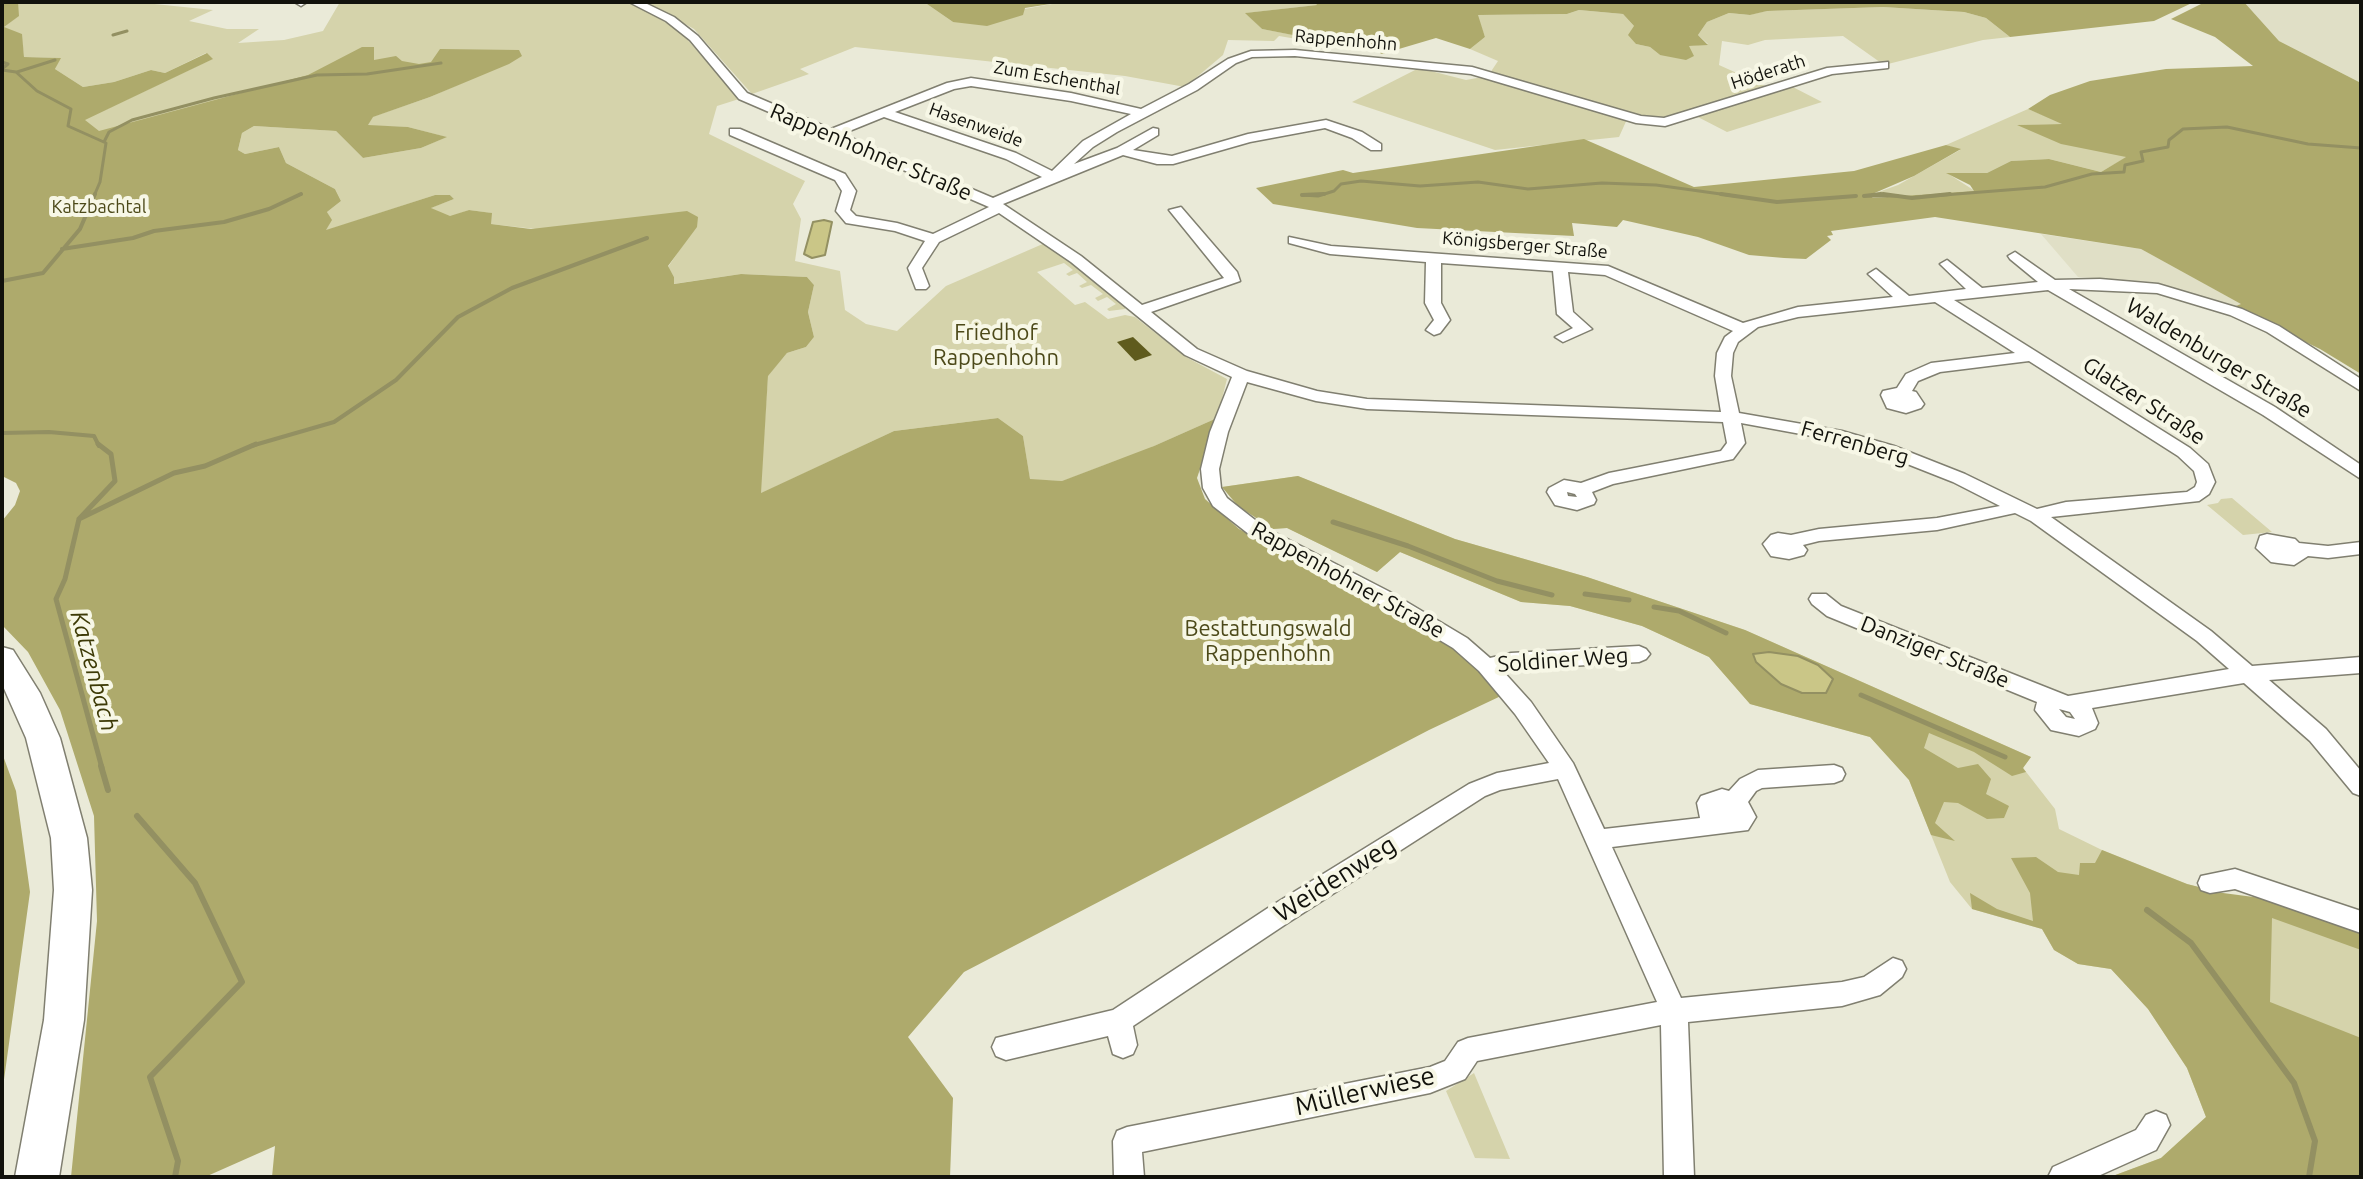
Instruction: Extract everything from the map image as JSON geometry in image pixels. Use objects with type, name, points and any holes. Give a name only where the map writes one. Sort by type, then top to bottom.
[{"type":"main road","points":[[2,658],[24,693],[43,738],[69,838],[73,890],[64,1020],[37,1177]]},
{"type":"street","name":"Rappenhohner Straße","points":[[634,2],[670,19],[694,38],[743,96],[997,205],[1076,259],[1191,352],[1241,375],[1219,432],[1210,469],[1212,488],[1220,502],[1257,531],[1421,618],[1460,643],[1486,666],[1523,708],[1565,769],[1674,1011],[1679,1177]]},
{"type":"street","name":"Rappenhohn","points":[[1053,177],[1088,144],[1193,87],[1232,61],[1271,53],[1472,71],[1628,117],[1665,122]]},
{"type":"street","name":"Höderath","points":[[1665,122],[1831,71],[1884,65]]},
{"type":"street","name":"Zum Eschenthal","points":[[832,133],[951,86],[971,82],[1071,97],[1141,113]]},
{"type":"street","name":"Hasenweide","points":[[885,113],[1011,156],[1053,177]]},
{"type":"street","points":[[1122,151],[1157,160],[1173,160],[1326,124],[1357,135],[1376,147]]},
{"type":"street","points":[[735,132],[840,177],[849,191],[843,211],[851,220],[897,227],[934,239],[915,268],[921,286]]},
{"type":"street","name":"Rappenhohn","points":[[934,239],[1053,177],[1122,151],[1153,132]]},
{"type":"street","points":[[1141,310],[1232,281],[1232,275],[1176,210]]},
{"type":"street","name":"Königsberger Straße","points":[[1294,240],[1330,250],[1560,265],[1619,273],[1742,329]]},
{"type":"street","name":"Waldenburger Straße","points":[[2015,256],[2051,285],[2269,411],[2361,473]]},
{"type":"street","points":[[1434,257],[1433,303],[1442,320],[1434,330]]},
{"type":"street","points":[[1947,264],[1978,292]]},
{"type":"street","points":[[1560,265],[1565,314],[1584,329],[1563,337]]},
{"type":"street","points":[[1876,274],[1905,300]]},
{"type":"street","points":[[1582,489],[1609,479],[1727,455],[1736,443],[1729,417],[1723,364],[1731,340],[1742,329],[1789,313],[2051,285],[2100,284],[2158,289],[2205,302],[2273,329],[2361,386]]},
{"type":"street","name":"Glatzer Straße","points":[[1938,297],[2184,452],[2202,468],[2206,482],[2192,497],[2178,500],[2066,508],[2038,517]]},
{"type":"street","points":[[1902,393],[1912,378],[1937,367],[2031,356]]},
{"type":"street","name":"Ferrenberg","points":[[1241,375],[1301,393],[1367,404],[1729,417],[1806,427],[1877,446],[1945,471],[2038,517],[2155,600],[2249,674],[2318,735],[2361,787]]},
{"type":"street","points":[[1791,541],[1819,535],[1937,524],[1998,513],[2017,506]]},
{"type":"street","points":[[2297,549],[2328,552],[2361,548]]},
{"type":"street","name":"Danziger Straße","points":[[1819,599],[1834,611],[2062,701],[2249,674],[2361,665]]},
{"type":"street","name":"Soldiner Weg","points":[[1486,666],[1511,661],[1639,654]]},
{"type":"street","name":"Weidenweg","points":[[1006,1047],[1121,1033],[1277,916],[1477,790],[1507,780],[1565,769]]},
{"type":"street","points":[[1598,839],[1709,827],[1715,820],[1731,826],[1740,823],[1743,813],[1734,802],[1748,785],[1758,779],[1834,774]]},
{"type":"street","points":[[2210,883],[2235,879],[2361,922]]},
{"type":"street","points":[[1674,1011],[1842,994],[1871,987],[1893,969]]},
{"type":"street","name":"Müllerwiese","points":[[1129,1177],[1127,1141],[1430,1080],[1455,1070],[1468,1051],[1674,1011]]},
{"type":"street","points":[[2063,1177],[2146,1140],[2156,1125]]},
{"type":"shaded area","points":[[2244,2],[2361,2],[2361,83],[2279,41]]},
{"type":"shaded area","points":[[813,222],[832,222],[825,255],[812,258],[804,254]]},
{"type":"shaded area","points":[[2041,234],[2141,249],[2242,304],[2233,307],[2152,282],[2078,277]]},
{"type":"shaded area","points":[[1769,652],[1798,656],[1818,665],[1833,679],[1826,693],[1802,693],[1781,684],[1756,662],[1753,654]]},
{"type":"green space","points":[[2,2],[18,2],[19,16],[4,27],[22,34],[24,57],[61,58],[55,69],[83,87],[114,82],[151,70],[165,73],[207,53],[213,59],[85,120],[99,131],[308,75],[362,47],[374,47],[374,60],[396,56],[402,61],[419,64],[431,62],[440,49],[519,50],[522,56],[509,64],[373,117],[368,125],[408,127],[447,137],[421,148],[363,158],[336,131],[254,126],[242,133],[238,150],[245,154],[279,147],[286,163],[335,189],[341,201],[327,212],[332,220],[326,230],[435,195],[450,195],[454,199],[431,208],[450,216],[469,210],[492,213],[491,224],[531,229],[687,211],[698,217],[697,227],[668,266],[674,284],[741,274],[807,277],[814,285],[808,312],[814,337],[806,347],[787,353],[768,376],[761,493],[894,431],[998,418],[1023,436],[1030,479],[1062,481],[1217,418],[1197,478],[1205,499],[1239,529],[1388,608],[1458,651],[1503,695],[1429,730],[964,972],[908,1037],[953,1098],[950,1177],[272,1177],[275,1146],[205,1177],[71,1177],[97,921],[94,816],[60,710],[28,652],[2,625],[2,521],[15,505],[20,491],[16,483],[2,476]]},
{"type":"green space","points":[[18,2],[135,2],[213,10],[189,21],[227,29],[259,29],[238,43],[284,40],[323,31],[340,2],[626,2],[645,10],[680,31],[739,99],[717,106],[709,134],[805,181],[793,204],[801,219],[795,261],[840,271],[845,310],[866,324],[897,331],[946,286],[1045,243],[1101,283],[1125,304],[1125,309],[1109,311],[1107,309],[1116,304],[1107,297],[1098,301],[1095,298],[1103,294],[1091,285],[1079,286],[1087,282],[1077,273],[1066,274],[1073,270],[1064,263],[1037,272],[1075,305],[1085,302],[1108,319],[1125,315],[1135,317],[1186,357],[1227,379],[1217,418],[1152,447],[1162,447],[1193,435],[1203,437],[1190,476],[1194,497],[1243,535],[1377,605],[1443,647],[1424,665],[1352,695],[1249,748],[1051,525],[1043,491],[1123,458],[1063,481],[1030,480],[1023,436],[998,418],[894,431],[760,494],[768,375],[787,353],[806,347],[814,337],[808,312],[814,285],[807,277],[741,274],[673,284],[674,277],[668,267],[689,236],[678,243],[674,252],[511,309],[467,334],[383,394],[289,451],[242,464],[169,497],[113,532],[87,555],[76,570],[68,593],[39,585],[12,553],[19,543],[65,508],[77,490],[25,483],[18,474],[2,466],[2,332],[60,359],[129,384],[167,404],[155,440],[188,451],[310,417],[356,390],[424,346],[442,320],[508,289],[522,267],[522,259],[536,229],[490,224],[491,213],[469,210],[450,217],[430,208],[454,199],[450,195],[435,195],[325,231],[331,220],[327,212],[341,201],[335,189],[286,163],[279,147],[245,154],[238,150],[242,133],[254,126],[336,131],[363,158],[421,148],[446,137],[408,127],[367,126],[372,117],[430,97],[510,62],[441,66],[452,73],[419,72],[346,86],[320,80],[272,88],[141,122],[124,130],[116,142],[121,162],[136,174],[141,183],[143,230],[238,214],[303,183],[324,196],[248,221],[159,237],[70,260],[7,297],[2,317],[2,259],[46,211],[58,190],[60,169],[58,154],[26,124],[2,108],[2,28],[18,16]],"holes":[[[21,33],[24,57],[60,58],[55,69],[83,87],[114,82],[151,70],[165,73],[206,53],[212,59],[105,110],[69,98],[68,93],[55,91],[48,83],[35,77],[42,62],[17,62],[14,56]]]},
{"type":"green space","points":[[646,2],[924,2],[953,22],[1063,2],[1315,2],[1318,5],[1246,13],[1262,29],[1305,37],[1303,40],[1279,36],[1274,41],[1228,40],[1223,55],[1185,87],[1125,76],[855,47],[800,69],[809,74],[752,94],[694,29]]},
{"type":"green space","points":[[924,2],[1063,2],[1025,8],[1023,15],[987,26],[953,22]]},
{"type":"green space","points":[[1315,2],[2194,2],[2154,21],[2010,37],[1986,18],[1964,12],[1883,7],[1767,11],[1750,15],[1729,13],[1707,22],[1698,35],[1708,45],[1689,46],[1694,56],[1686,60],[1660,55],[1650,47],[1636,44],[1628,35],[1634,26],[1623,14],[1579,10],[1567,14],[1478,15],[1485,37],[1470,49],[1436,38],[1382,54],[1355,41],[1344,45],[1262,29],[1245,13],[1317,5]]},
{"type":"green space","points":[[2205,2],[2244,2],[2279,41],[2361,83],[2361,374],[2320,349],[2233,307],[2241,304],[2141,249],[1935,217],[1831,231],[1833,235],[1827,236],[1831,240],[1806,259],[1784,258],[1749,255],[1698,237],[1623,220],[1617,227],[1572,223],[1574,236],[1417,228],[1273,204],[1256,188],[1343,170],[1353,173],[1584,139],[1694,187],[1854,171],[1946,145],[1961,149],[1914,176],[1870,195],[1873,198],[1974,191],[1970,185],[1946,173],[1987,173],[2011,161],[2049,159],[2101,172],[2126,157],[2061,144],[2017,125],[2062,124],[2028,109],[2050,95],[2090,81],[2166,69],[2253,66],[2215,37],[2171,19]]},
{"type":"green space","points":[[1883,7],[1964,12],[1986,18],[2010,37],[1983,40],[1884,65],[1843,36],[1765,40],[1748,45],[1722,41],[1719,65],[1772,89],[1787,84],[1822,102],[1727,132],[1694,115],[1677,120],[1628,117],[1619,137],[1495,150],[1352,102],[1419,68],[1466,80],[1488,76],[1498,61],[1470,49],[1485,37],[1477,15],[1567,14],[1579,10],[1623,14],[1634,26],[1636,44],[1650,47],[1660,55],[1708,44],[1698,35],[1707,22],[1729,13],[1749,15],[1766,11]]},
{"type":"green space","points":[[2028,109],[2065,124],[2019,125],[2127,157],[2101,172],[2049,159],[2011,161],[1987,173],[1947,173],[1975,191],[1873,198],[1870,195],[1898,185],[1960,150],[1946,145]]},
{"type":"green space","points":[[1298,476],[1455,539],[1587,577],[1745,630],[2031,757],[2023,768],[2055,809],[2059,829],[2187,884],[2361,931],[2361,1177],[2110,1177],[2161,1158],[2206,1117],[2187,1068],[2148,1009],[2111,969],[2078,964],[2054,950],[2042,929],[1972,909],[1950,882],[1909,780],[1870,737],[1750,704],[1709,657],[1642,626],[1570,606],[1521,602],[1400,552],[1377,572],[1287,528],[1273,529],[1238,506],[1222,487]]},
{"type":"green space","points":[[1298,476],[1455,539],[1587,577],[1745,630],[2031,757],[2023,768],[2026,772],[2012,776],[1974,752],[1929,733],[1924,748],[1958,768],[1978,764],[1991,779],[1986,794],[2009,806],[2004,818],[1987,819],[1958,803],[1944,802],[1935,823],[1955,841],[1931,835],[1909,780],[1870,737],[1750,704],[1709,657],[1642,626],[1570,606],[1521,602],[1400,552],[1377,572],[1287,528],[1273,529],[1238,506],[1222,487]]},
{"type":"green space","points":[[2232,498],[2272,532],[2243,535],[2207,505]]},
{"type":"green space","points":[[2,753],[16,791],[30,892],[2,1094]]},
{"type":"green space","points":[[2102,850],[2187,884],[2223,893],[2284,901],[2361,931],[2361,950],[2272,918],[2270,1002],[2361,1038],[2361,1177],[2110,1177],[2161,1158],[2206,1117],[2187,1068],[2148,1009],[2111,969],[2078,964],[2054,950],[2042,929],[1972,909],[1970,893],[1997,909],[2033,921],[2030,893],[2011,858],[2036,857],[2058,872],[2079,875],[2080,863],[2095,863]]},
{"type":"green space","points":[[1474,1073],[1510,1159],[1475,1158],[1446,1091]]},
{"type":"building","points":[[1133,337],[1152,355],[1135,361],[1117,342]]},
{"type":"waterway","points":[[113,35],[127,31]]},
{"type":"waterway","name":"Katzenbach","points":[[17,72],[55,60]]},
{"type":"waterway","name":"Katzenbach","points":[[2,62],[8,64],[2,69]]},
{"type":"waterway","points":[[104,142],[109,132],[132,120],[214,98],[317,75],[367,74],[441,63]]},
{"type":"waterway","name":"Katzenbach","points":[[2,70],[16,72],[37,91],[71,109],[68,126],[106,143],[100,182],[94,196]]},
{"type":"waterway","points":[[1931,196],[2045,187],[2092,174],[2124,172],[2125,165],[2143,161],[2141,152],[2168,147],[2169,140],[2183,129],[2227,127],[2308,144],[2361,148]]},
{"type":"waterway","points":[[1324,194],[1302,195],[1318,196],[1334,191],[1341,184],[1361,181],[1420,186],[1478,182],[1528,189],[1602,183],[1656,185],[1735,196]]},
{"type":"waterway","name":"Katzenbach","points":[[63,249],[80,229],[95,194]]},
{"type":"waterway","points":[[63,249],[133,238],[154,231],[224,222],[269,209],[301,194],[297,196]]},
{"type":"waterway","points":[[1721,194],[1735,196]]},
{"type":"waterway","points":[[1881,194],[1864,196],[1898,196]]},
{"type":"waterway","points":[[1883,194],[1898,196]]},
{"type":"waterway","points":[[1931,196],[1950,194]]},
{"type":"waterway","points":[[1735,196],[1777,202],[1856,196]]},
{"type":"waterway","points":[[1898,196],[1931,196]]},
{"type":"waterway","points":[[252,446],[334,422],[396,380],[458,317],[512,288],[647,238]]},
{"type":"waterway","name":"Katzenbach","points":[[2,281],[43,273],[63,249]]},
{"type":"waterway","name":"Katzenbach","points":[[2,433],[49,432],[94,436],[98,444]]},
{"type":"waterway","name":"Katzenbach","points":[[79,519],[115,481],[111,454],[98,444]]},
{"type":"waterway","points":[[252,446],[256,444]]},
{"type":"waterway","points":[[79,519],[174,473],[205,466],[252,446]]},
{"type":"waterway","name":"Katzenbach","points":[[79,519],[65,579],[56,599],[102,768]]},
{"type":"waterway","points":[[1333,522],[1408,546],[1497,581],[1552,595]]},
{"type":"waterway","points":[[1585,594],[1629,600]]},
{"type":"waterway","points":[[1654,607],[1679,611],[1726,633]]},
{"type":"waterway","points":[[1861,695],[2005,757]]},
{"type":"waterway","name":"Katzenbach","points":[[101,766],[108,790]]},
{"type":"waterway","name":"Katzenbach","points":[[137,816],[195,883],[242,982],[150,1077],[178,1161],[175,1177]]},
{"type":"waterway","points":[[2147,910],[2191,943],[2294,1083],[2315,1141],[2309,1177]]},
{"type":"park label","name":"Katzbachtal","points":[[99,207]]},
{"type":"park label","name":"Friedhof Rappenhohn","points":[[996,346]]},
{"type":"park label","name":"Bestattungswald Rappenhohn","points":[[1268,642]]}]
